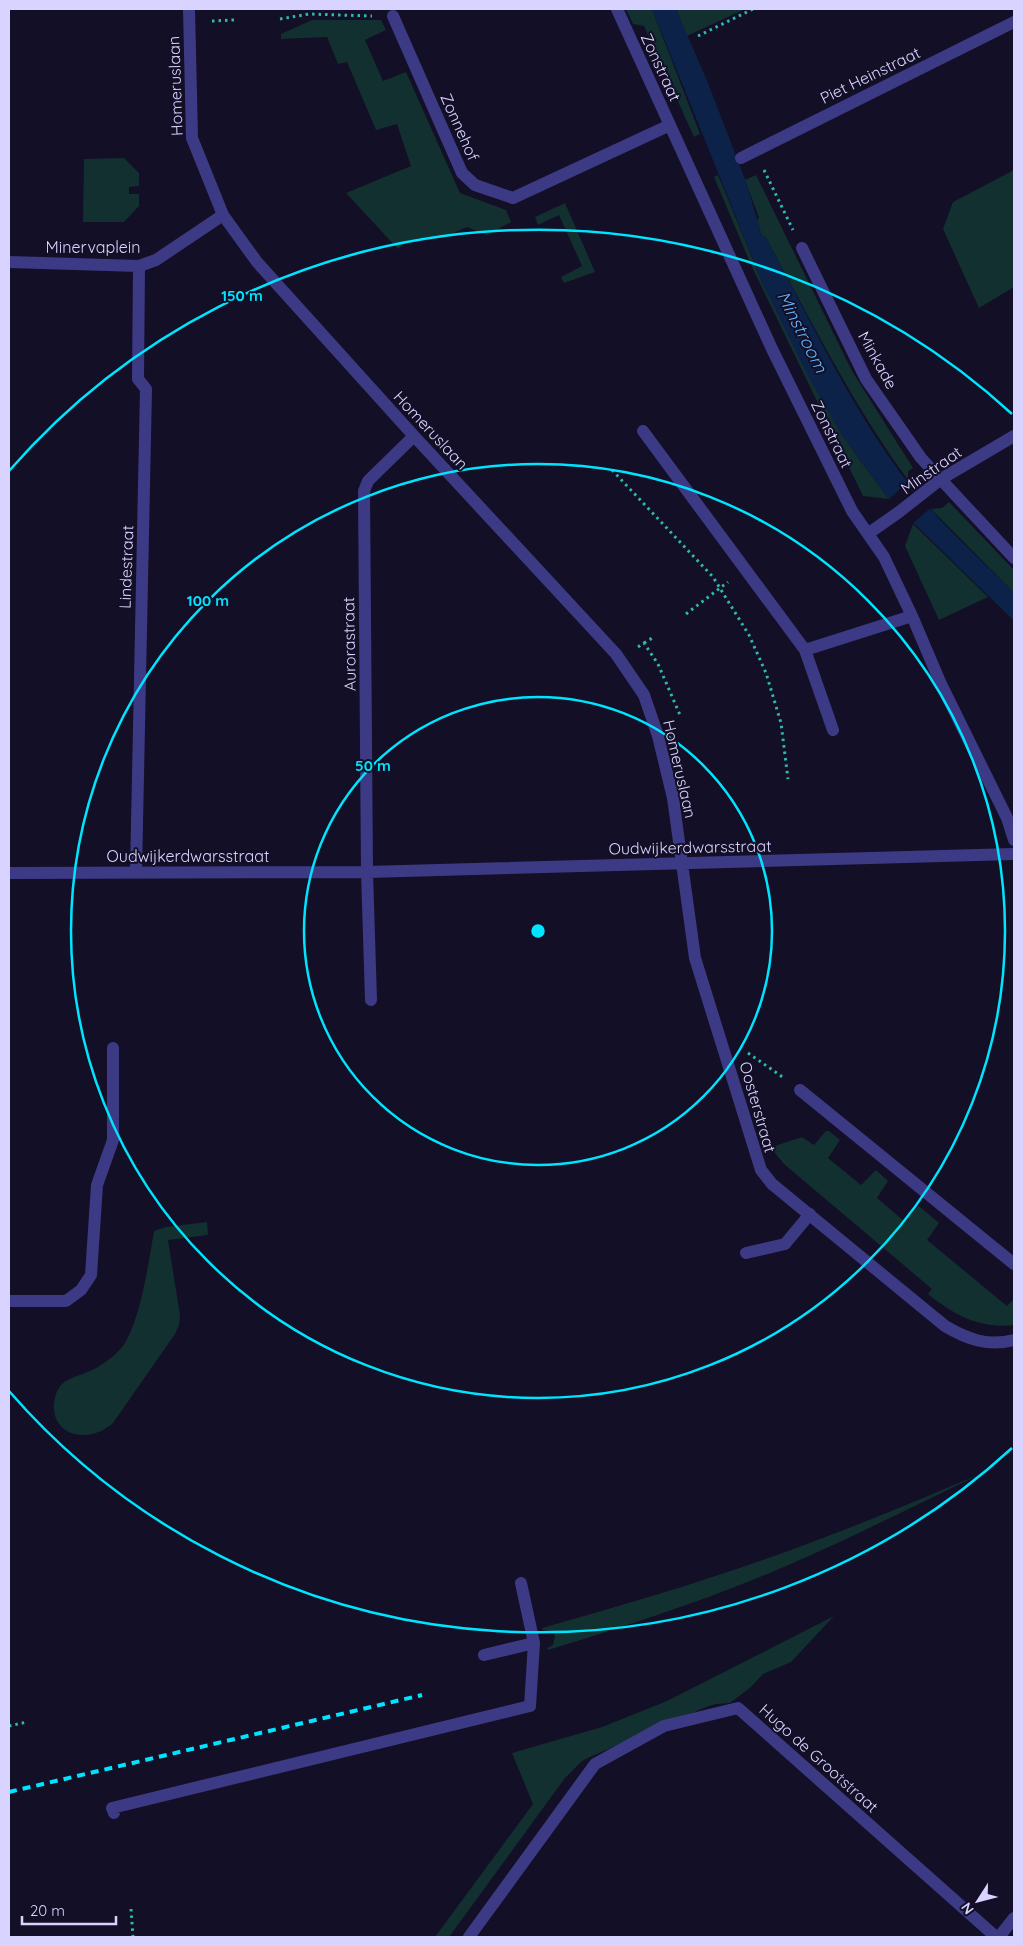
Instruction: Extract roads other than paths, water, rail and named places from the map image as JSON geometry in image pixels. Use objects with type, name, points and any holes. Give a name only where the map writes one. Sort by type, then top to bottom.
[{"type":"street","name":"Homeruslaan","points":[[189,9],[192,138],[223,215],[257,262],[414,436],[616,654],[644,695],[658,736],[671,789],[682,863]]},
{"type":"street","name":"Zonstraat","points":[[616,9],[777,358],[852,511],[884,557],[941,684],[1007,818],[1014,840]]},
{"type":"street","name":"Zonnehof","points":[[393,16],[462,172],[475,185],[513,198],[670,125]]},
{"type":"street","name":"Piet Heinstraat","points":[[741,158],[1014,22]]},
{"type":"street","name":"Minervaplein","points":[[9,262],[139,266],[156,260],[223,215]]},
{"type":"street","name":"Minkade","points":[[802,248],[866,379],[921,458],[1014,558]]},
{"type":"street","name":"Lindestraat","points":[[136,872],[146,389],[138,380],[139,266]]},
{"type":"street","points":[[642,431],[805,650],[833,730]]},
{"type":"street","name":"Aurorastraat","points":[[367,872],[364,491],[368,481],[414,436]]},
{"type":"street","name":"Minstraat","points":[[869,533],[941,479],[1014,436]]},
{"type":"street","points":[[805,650],[912,616]]},
{"type":"street","name":"Oudwijkerdwarsstraat","points":[[9,873],[367,872],[1014,854]]},
{"type":"street","name":"Oosterstraat","points":[[682,863],[695,958],[720,1033],[760,1170],[772,1184],[945,1326],[967,1338],[986,1342],[1014,1340]]},
{"type":"street","points":[[367,872],[371,1000]]},
{"type":"street","points":[[9,1301],[66,1301],[81,1290],[90,1275],[97,1185],[113,1140],[112,1048]]},
{"type":"street","points":[[800,1090],[1014,1264]]},
{"type":"street","points":[[746,1253],[785,1244],[810,1214]]},
{"type":"street","points":[[114,1814],[112,1808],[530,1706],[534,1643],[521,1584]]},
{"type":"street","points":[[484,1656],[534,1643]]},
{"type":"street","name":"Hugo de Grootstraat","points":[[472,1936],[595,1764],[664,1726],[738,1708],[998,1937]]},
{"type":"street","points":[[998,1937],[1014,1918]]},
{"type":"water","name":"Minstroom","points":[[652,9],[676,9],[708,83],[746,182],[762,236],[765,236],[850,395],[888,456],[909,484],[947,526],[1014,593],[1014,621],[889,499],[843,437],[809,378],[763,284]]},
{"type":"railway","points":[[9,1792],[422,1695]]}]
